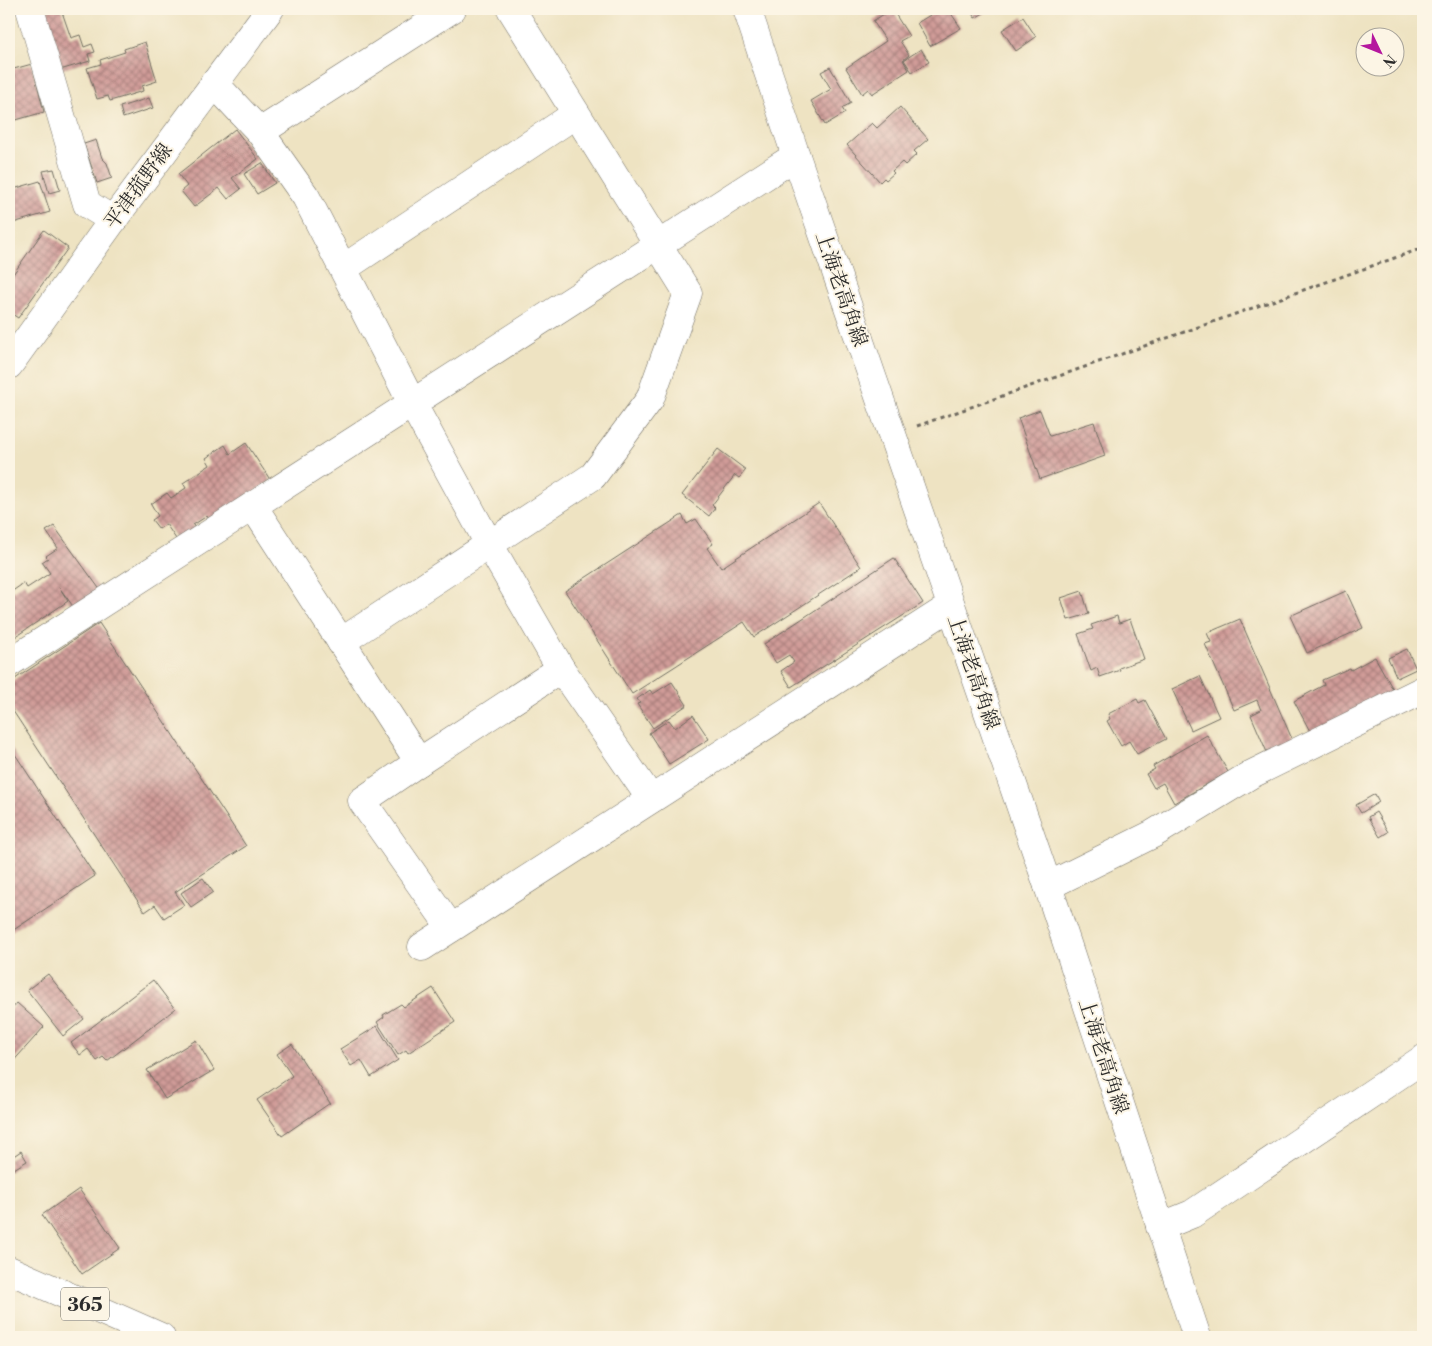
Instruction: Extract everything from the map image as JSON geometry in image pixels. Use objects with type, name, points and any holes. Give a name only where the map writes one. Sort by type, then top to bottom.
[{"type":"main road","points":[[30,9],[87,204],[113,220]]},
{"type":"main road","name":"平津菰野線","points":[[9,365],[113,220],[270,9]]},
{"type":"main road","points":[[260,132],[452,9]]},
{"type":"main road","points":[[342,642],[593,476],[650,399],[688,293],[510,9]]},
{"type":"main road","name":"上海老高角線","points":[[746,9],[1048,886],[1197,1337]]},
{"type":"main road","points":[[214,83],[260,132],[306,197],[412,403],[489,544],[562,669],[651,799]]},
{"type":"main road","points":[[344,268],[576,114]]},
{"type":"main road","points":[[9,663],[796,156]]},
{"type":"main road","points":[[253,506],[419,762]]},
{"type":"main road","points":[[422,947],[951,606]]},
{"type":"main road","points":[[451,928],[362,801],[562,669]]},
{"type":"main road","points":[[1048,886],[1153,834],[1250,775],[1423,690]]},
{"type":"main road","points":[[1160,1227],[1192,1214],[1423,1059]]},
{"type":"main road","name":"365","points":[[9,1270],[161,1337]]},
{"type":"path","points":[[892,434],[1423,248]]},
{"type":"building","points":[[61,9],[71,38],[80,35],[84,47],[92,44],[95,52],[88,54],[90,61],[60,70],[43,12]]},
{"type":"building","points":[[892,9],[909,36],[900,41],[909,55],[903,60],[909,70],[872,94],[868,89],[862,94],[846,68],[886,41],[873,21]]},
{"type":"building","points":[[940,9],[948,9],[961,28],[930,46],[917,23]]},
{"type":"building","points":[[969,9],[991,9],[975,18]]},
{"type":"building","points":[[1023,17],[1036,37],[1016,51],[1002,30]]},
{"type":"building","points":[[145,42],[157,81],[142,86],[143,91],[110,101],[108,96],[97,99],[87,68],[101,64],[100,60],[125,52],[124,49]]},
{"type":"building","points":[[921,49],[929,62],[912,72],[904,60]]},
{"type":"building","points":[[32,64],[44,112],[9,122],[9,85],[14,84],[10,70]]},
{"type":"building","points":[[830,67],[851,103],[842,108],[845,113],[825,125],[811,101],[831,89],[821,72]]},
{"type":"building","points":[[149,98],[153,108],[123,118],[120,107]]},
{"type":"building","points":[[900,107],[928,139],[914,151],[917,154],[905,165],[902,162],[892,171],[894,173],[886,180],[884,178],[880,182],[847,145],[872,123],[877,128]]},
{"type":"building","points":[[235,129],[258,159],[232,178],[241,189],[228,199],[219,188],[194,207],[181,191],[187,186],[178,174]]},
{"type":"building","points":[[96,140],[112,178],[97,183],[84,144]]},
{"type":"building","points":[[9,141],[13,156],[9,157]]},
{"type":"building","points":[[262,163],[275,183],[257,194],[244,174]]},
{"type":"building","points":[[54,169],[60,190],[49,193],[43,171]]},
{"type":"building","points":[[40,181],[50,212],[13,223],[9,208],[9,199],[12,198],[10,190]]},
{"type":"building","points":[[44,230],[68,248],[18,318],[9,312],[9,280]]},
{"type":"building","points":[[1040,410],[1050,436],[1094,422],[1105,456],[1040,479],[1018,418]]},
{"type":"building","points":[[246,443],[271,481],[210,521],[207,516],[193,525],[196,530],[178,542],[166,524],[159,529],[152,520],[158,516],[151,504],[167,493],[171,498],[186,488],[183,483],[210,465],[206,458],[225,445],[230,454]]},
{"type":"building","points":[[718,449],[746,470],[739,478],[735,475],[712,505],[715,508],[709,516],[682,495]]},
{"type":"building","points":[[819,503],[861,567],[754,637],[744,622],[632,694],[565,591],[682,515],[687,524],[696,519],[713,544],[707,548],[721,568]]},
{"type":"building","points":[[54,526],[101,591],[75,609],[59,587],[68,601],[9,641],[9,601],[14,597],[11,592],[24,583],[27,588],[50,573],[42,562],[48,558],[46,556],[58,548],[46,531]]},
{"type":"building","points":[[894,558],[923,603],[791,687],[781,671],[794,662],[789,655],[776,663],[764,644]]},
{"type":"building","points":[[1082,591],[1089,614],[1068,620],[1061,598]]},
{"type":"building","points":[[1346,591],[1363,628],[1307,653],[1290,616]]},
{"type":"building","points":[[1117,616],[1119,623],[1130,619],[1144,659],[1100,677],[1097,668],[1091,671],[1078,634],[1093,629],[1091,625]]},
{"type":"building","points":[[1240,619],[1295,746],[1269,757],[1251,715],[1261,710],[1257,700],[1234,710],[1205,644],[1211,642],[1207,633]]},
{"type":"building","points":[[99,623],[246,846],[175,892],[184,905],[164,918],[155,905],[145,912],[9,705],[9,683]]},
{"type":"building","points":[[1407,649],[1416,669],[1397,678],[1388,658]]},
{"type":"building","points":[[1375,657],[1395,693],[1313,737],[1294,701],[1324,685],[1322,680],[1350,668],[1351,670]]},
{"type":"building","points":[[1200,676],[1219,717],[1191,730],[1172,689]]},
{"type":"building","points":[[672,682],[687,705],[653,728],[637,704],[640,703],[637,699],[650,690],[653,694]]},
{"type":"building","points":[[1137,699],[1139,703],[1145,700],[1166,739],[1137,754],[1129,741],[1121,746],[1107,721],[1110,719],[1108,714]]},
{"type":"building","points":[[693,715],[709,739],[669,764],[649,733],[669,720],[675,728]]},
{"type":"building","points":[[1207,735],[1228,772],[1174,803],[1163,783],[1154,788],[1146,774],[1155,769],[1153,766]]},
{"type":"building","points":[[9,745],[95,876],[9,933]]},
{"type":"building","points":[[1375,794],[1379,802],[1361,813],[1356,805]]},
{"type":"building","points":[[1376,812],[1388,832],[1380,837],[1368,817]]},
{"type":"building","points":[[203,878],[213,892],[191,907],[181,893]]},
{"type":"building","points":[[48,974],[84,1019],[63,1036],[27,990]]},
{"type":"building","points":[[153,980],[175,1009],[107,1061],[103,1057],[97,1061],[88,1049],[80,1055],[71,1043]]},
{"type":"building","points":[[433,988],[455,1022],[408,1053],[406,1050],[398,1055],[377,1022],[384,1017],[383,1015],[401,1004],[404,1007]]},
{"type":"building","points":[[17,1003],[44,1027],[9,1066],[9,1012]]},
{"type":"building","points":[[377,1026],[398,1060],[371,1077],[361,1060],[351,1066],[340,1049]]},
{"type":"building","points":[[196,1040],[214,1070],[165,1099],[147,1070]]},
{"type":"building","points":[[292,1044],[330,1103],[282,1136],[257,1100],[292,1076],[277,1054]]},
{"type":"building","points":[[21,1151],[27,1161],[9,1172],[9,1159]]},
{"type":"building","points":[[79,1189],[120,1248],[82,1274],[42,1215]]}]
